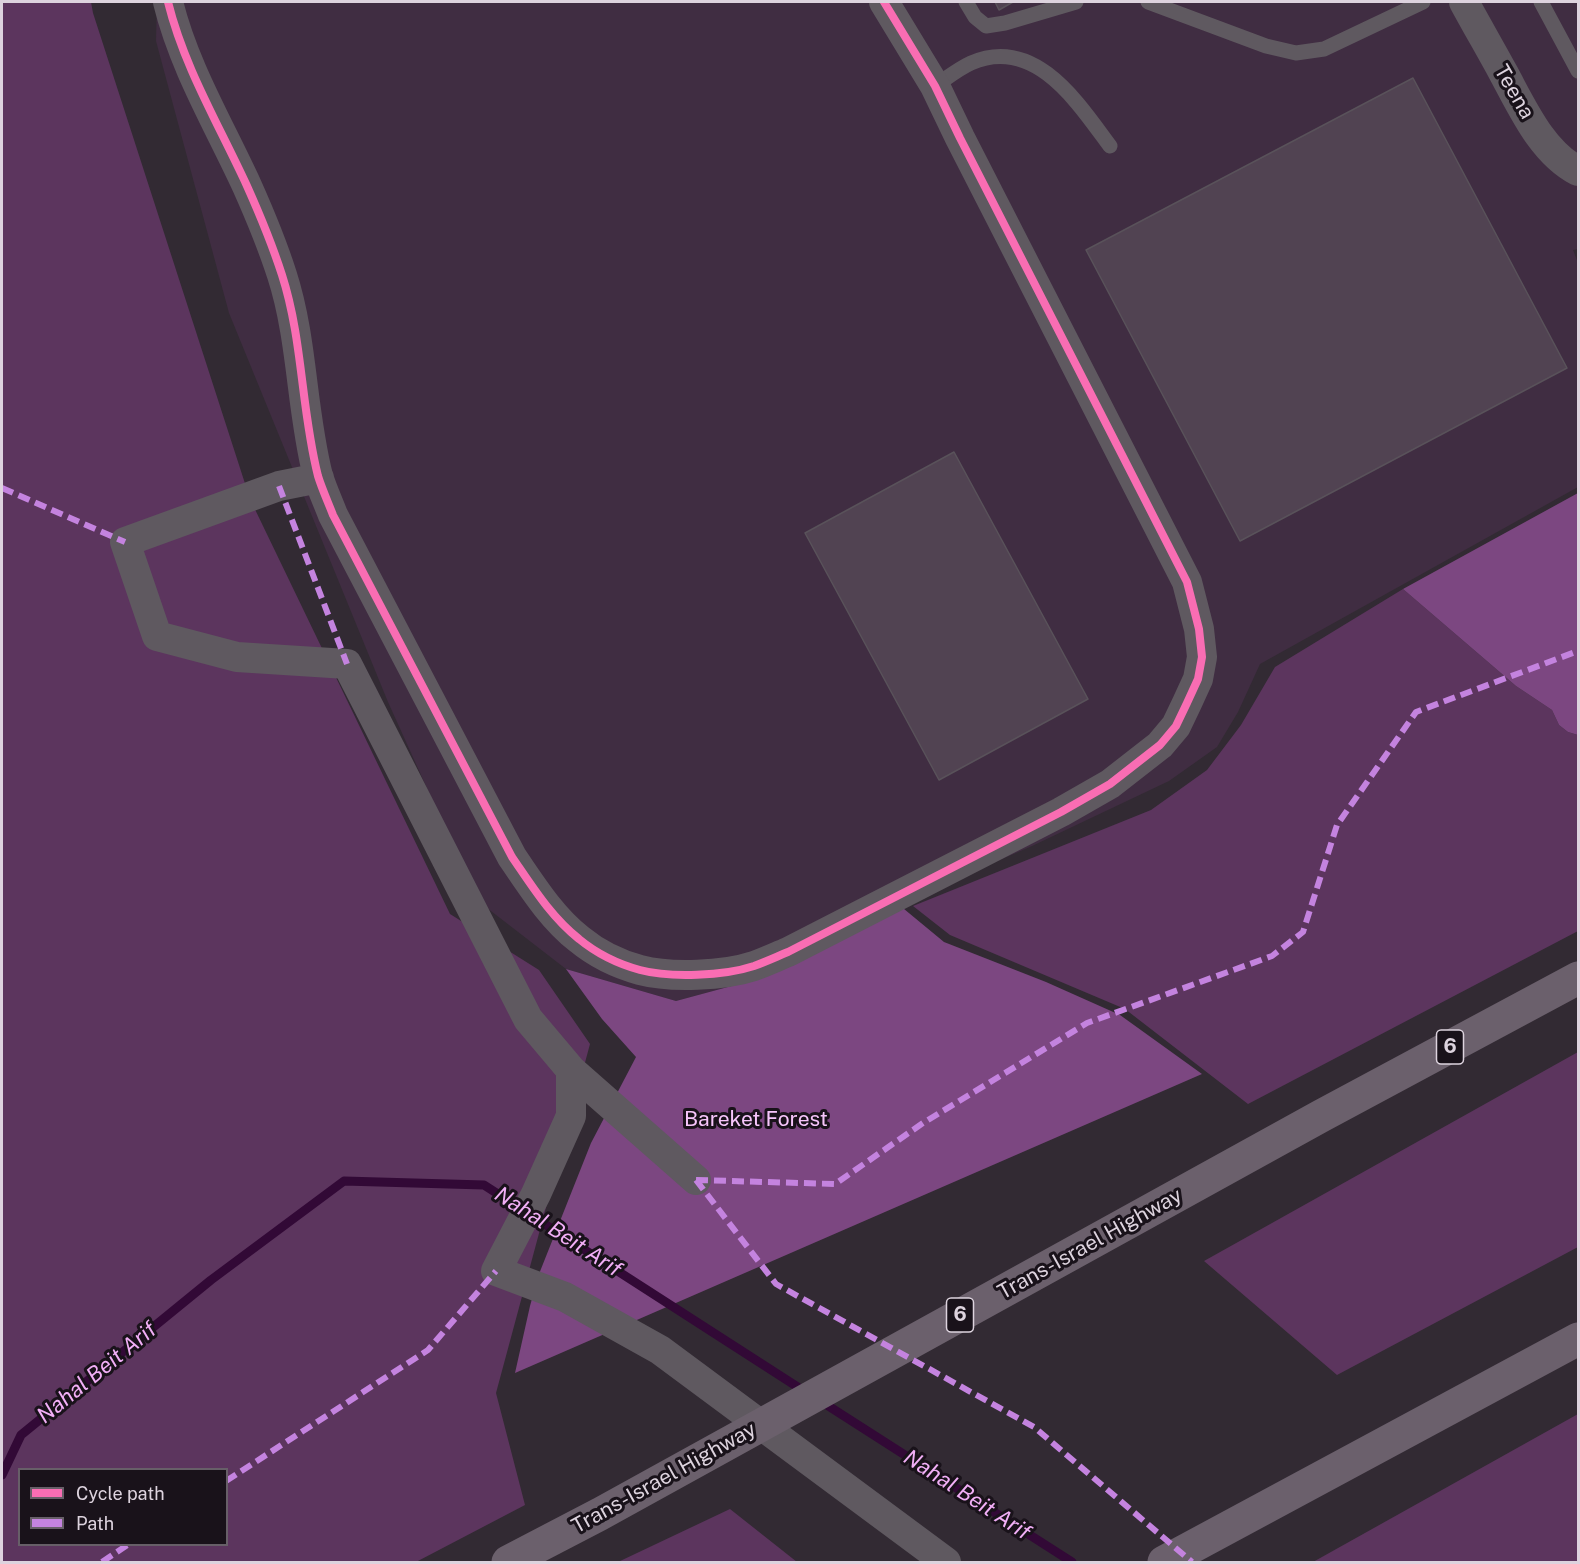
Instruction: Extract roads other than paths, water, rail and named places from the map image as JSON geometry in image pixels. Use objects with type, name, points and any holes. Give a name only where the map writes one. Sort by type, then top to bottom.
[{"type":"highway","name":"Trans-Israel Highway","points":[[508,1563],[1321,1116],[1578,978]]},
{"type":"highway","points":[[1164,1563],[1573,1342]]},
{"type":"street","points":[[168,2],[189,66],[247,186],[268,234],[282,276],[293,316],[308,425],[319,478],[338,525],[512,857],[537,893],[579,939],[608,957],[640,970],[690,975],[725,973],[752,967],[798,947],[1061,812],[1110,784],[1160,745],[1176,726],[1198,679],[1202,657],[1199,629],[1187,582],[935,86],[884,2]]},
{"type":"street","name":"Teena","points":[[1464,2],[1530,121],[1567,165],[1578,171]]},
{"type":"street","points":[[319,478],[279,486],[125,542],[157,636],[237,657],[347,663],[528,1019],[571,1070],[696,1180]]},
{"type":"street","points":[[571,1070],[571,1116],[536,1194],[496,1271],[565,1297],[660,1350],[946,1563]]},
{"type":"lane","points":[[966,2],[975,16],[986,26],[1005,23],[1076,2]]},
{"type":"lane","points":[[1148,2],[1266,46],[1296,53],[1324,49],[1423,2]]},
{"type":"lane","points":[[1541,2],[1578,71]]},
{"type":"lane","points":[[935,86],[970,63],[989,58],[1009,56],[1029,62],[1049,75],[1073,96],[1110,146]]},
{"type":"waterway","name":"Nahal Beit Arif","points":[[2,1475],[21,1435],[211,1280],[344,1181],[484,1185],[807,1393]]},
{"type":"waterway","name":"Nahal Beit Arif","points":[[819,1400],[1072,1562]]},
{"type":"park label","name":"Bareket Forest","points":[[756,1120]]}]
